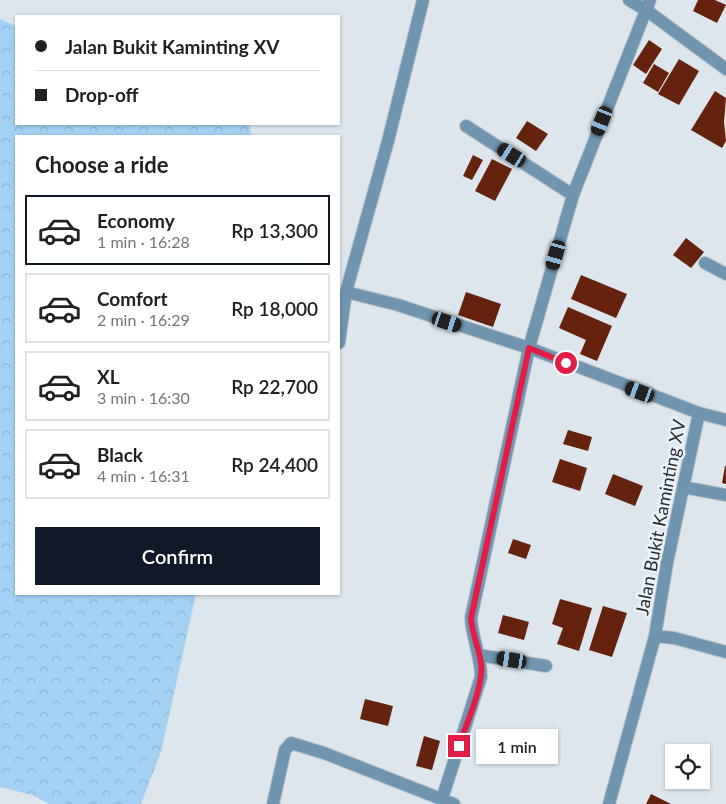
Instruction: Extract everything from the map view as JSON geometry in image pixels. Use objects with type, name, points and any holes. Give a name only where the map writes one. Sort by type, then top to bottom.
[{"type":"street","points":[[340,332],[343,297],[388,141],[423,0]]},
{"type":"street","points":[[629,0],[648,5],[726,69]]},
{"type":"street","points":[[442,799],[481,677],[471,618],[529,348],[574,195],[648,5]]},
{"type":"street","points":[[466,126],[574,195]]},
{"type":"street","points":[[705,263],[726,274]]},
{"type":"street","name":"Jalan Bukit Kaminting XV","points":[[343,297],[398,305],[529,348],[699,413],[655,636],[609,804]]},
{"type":"street","points":[[699,413],[726,420]]},
{"type":"street","points":[[683,487],[726,495]]},
{"type":"street","points":[[655,636],[674,638],[726,652]]},
{"type":"street","points":[[478,655],[546,666]]},
{"type":"street","points":[[273,804],[285,750],[291,743],[324,753],[454,804]]},
{"type":"green space","points":[[0,19],[15,26],[15,125],[250,125],[251,135],[15,135],[15,595],[196,595],[161,752],[141,804],[50,804],[32,795],[0,787]]},
{"type":"building","points":[[698,0],[715,0],[726,5],[717,23],[693,11]]},
{"type":"building","points":[[649,40],[662,49],[646,74],[633,65]]},
{"type":"building","points":[[679,59],[699,71],[679,105],[658,94]]},
{"type":"building","points":[[654,64],[669,73],[658,92],[643,83]]},
{"type":"building","points":[[715,91],[726,98],[724,122],[726,141],[722,148],[691,130]]},
{"type":"building","points":[[527,121],[548,134],[536,151],[516,138]]},
{"type":"building","points":[[473,155],[483,160],[472,180],[463,176]]},
{"type":"building","points":[[492,159],[512,169],[495,201],[475,191]]},
{"type":"building","points":[[686,238],[704,252],[691,268],[673,255]]},
{"type":"building","points":[[581,275],[627,294],[616,318],[571,299]]},
{"type":"building","points":[[466,292],[501,304],[493,327],[458,315]]},
{"type":"building","points":[[568,307],[612,326],[597,361],[580,354],[586,340],[559,328]]},
{"type":"building","points":[[568,430],[592,437],[588,451],[563,444]]},
{"type":"building","points":[[560,459],[587,468],[580,491],[552,482]]},
{"type":"building","points":[[726,466],[726,484],[722,483]]},
{"type":"building","points":[[613,474],[643,486],[635,506],[605,494]]},
{"type":"building","points":[[513,539],[531,545],[526,559],[508,553]]},
{"type":"building","points":[[560,599],[592,608],[579,651],[557,644],[563,628],[552,624]]},
{"type":"building","points":[[603,606],[627,613],[612,657],[589,650]]},
{"type":"building","points":[[503,615],[529,622],[524,640],[498,633]]},
{"type":"building","points":[[365,699],[393,706],[388,726],[360,719]]},
{"type":"building","points":[[424,736],[440,741],[432,770],[416,766]]},
{"type":"building","points":[[651,794],[671,804],[646,804]]},
{"type":"route","points":[[459,746],[481,677],[481,663],[475,647],[471,618],[529,348],[566,363]]}]
